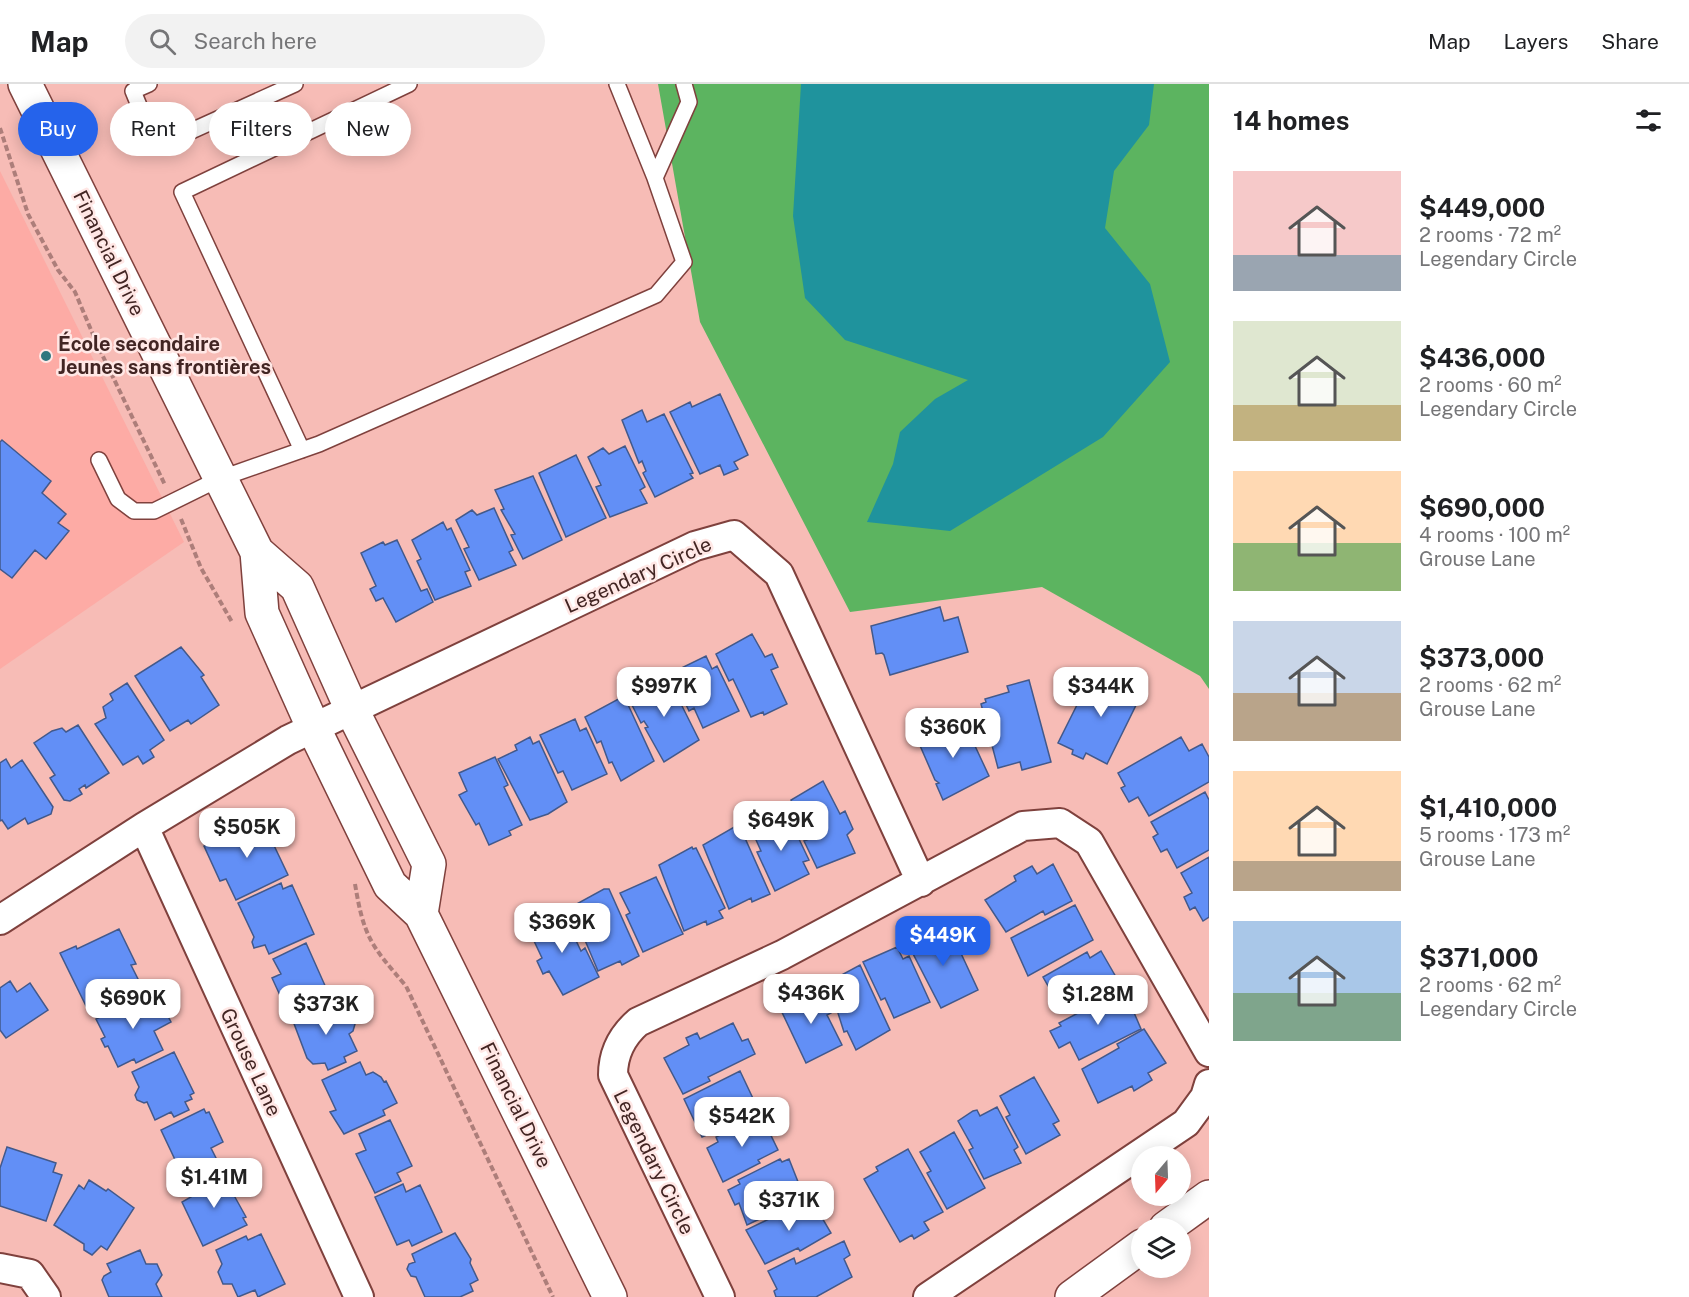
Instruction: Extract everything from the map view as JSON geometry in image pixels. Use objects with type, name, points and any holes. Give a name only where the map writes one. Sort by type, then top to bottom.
[{"type":"street","name":"Financial Drive","points":[[25,84],[257,552],[297,587],[352,710],[429,864],[421,914]]},
{"type":"street","name":"Legendary Circle","points":[[314,729],[694,546],[734,535],[779,574],[921,882]]},
{"type":"street","name":"Financial Drive","points":[[257,552],[262,613],[314,729],[390,885],[421,914],[610,1297]]},
{"type":"street","points":[[0,920],[144,827],[288,740],[314,729]]},
{"type":"street","name":"Legendary Circle","points":[[720,1297],[613,1075],[613,1061],[625,1034],[638,1022],[655,1013],[782,955],[1023,826],[1060,823],[1089,842],[1209,1052]]},
{"type":"street","name":"Grouse Lane","points":[[144,827],[359,1297]]},
{"type":"street","points":[[928,1297],[1186,1123],[1205,1097],[1209,1084]]},
{"type":"street","points":[[1180,1218],[1209,1197]]},
{"type":"street","points":[[1072,1297],[1131,1254]]},
{"type":"street","points":[[0,1268],[30,1274],[46,1297]]},
{"type":"lane","points":[[149,84],[133,91],[156,147],[295,84]]},
{"type":"lane","points":[[302,450],[182,192],[409,84]]},
{"type":"lane","points":[[99,460],[118,499],[134,511],[154,511],[219,479],[302,450],[656,295],[684,262],[655,178],[617,84]]},
{"type":"lane","points":[[655,178],[689,102],[684,84]]},
{"type":"path","points":[[0,128],[28,214],[58,270],[75,292],[97,344],[173,501],[201,568],[235,628]]},
{"type":"path","points":[[351,873],[355,883],[362,924],[377,953],[406,986],[553,1297]]},
{"type":"shaded area","name":"École secondaire Jeunes sans frontières","points":[[0,171],[184,542],[0,669]]},
{"type":"green space","points":[[658,84],[1209,84],[1209,689],[1200,676],[1042,587],[850,612],[700,322]]},
{"type":"water","points":[[801,84],[1154,84],[1149,125],[1114,171],[1105,228],[1150,284],[1170,362],[1103,437],[950,531],[867,522],[893,464],[900,432],[935,399],[968,380],[845,340],[805,298],[793,216]]},
{"type":"building","points":[[720,394],[748,455],[734,462],[738,469],[724,475],[720,465],[700,474],[670,412],[690,402],[692,407]]},
{"type":"building","points":[[642,410],[647,422],[664,414],[693,473],[690,474],[693,478],[655,497],[643,473],[646,471],[642,461],[639,463],[622,420]]},
{"type":"building","points":[[2,440],[51,481],[42,493],[66,514],[58,523],[69,531],[46,559],[35,550],[12,578],[0,569],[0,442]]},
{"type":"building","points":[[625,446],[645,487],[640,490],[647,503],[610,517],[596,487],[601,485],[588,457],[603,448],[609,454]]},
{"type":"building","points":[[576,455],[606,518],[566,537],[539,473]]},
{"type":"building","points":[[533,476],[562,540],[523,559],[511,535],[515,534],[501,510],[504,509],[495,490]]},
{"type":"building","points":[[494,508],[513,550],[509,552],[516,565],[479,580],[464,549],[469,547],[456,520],[472,510],[477,515]]},
{"type":"building","points":[[443,522],[447,530],[451,528],[470,570],[465,572],[471,586],[435,600],[417,561],[421,559],[412,540]]},
{"type":"building","points":[[397,540],[421,591],[427,589],[433,602],[396,622],[383,598],[376,601],[370,589],[376,586],[361,553],[383,542],[385,545]]},
{"type":"building","points":[[940,607],[944,621],[958,617],[968,652],[890,675],[884,655],[876,654],[871,626]]},
{"type":"building","points":[[752,634],[765,657],[772,654],[778,667],[771,670],[787,704],[764,715],[763,712],[751,717],[733,679],[729,681],[716,654]]},
{"type":"building","points":[[181,647],[204,675],[201,677],[219,705],[191,724],[188,720],[170,731],[135,676]]},
{"type":"building","points":[[706,656],[712,669],[717,666],[739,711],[703,728],[694,708],[689,711],[671,673]]},
{"type":"building","points":[[1111,672],[1144,689],[1107,764],[1086,753],[1083,759],[1072,754],[1073,750],[1058,743],[1090,679],[1104,686]]},
{"type":"building","points":[[667,676],[699,740],[664,762],[645,728],[648,727],[644,721],[641,723],[628,697]]},
{"type":"building","points":[[1029,680],[1051,762],[1022,770],[1020,762],[998,768],[981,704],[986,702],[985,699],[1009,692],[1007,686]]},
{"type":"building","points":[[127,683],[164,740],[150,750],[154,757],[143,764],[138,756],[123,765],[95,724],[106,718],[103,707],[113,700],[110,694]]},
{"type":"building","points":[[624,696],[654,761],[621,781],[612,762],[609,763],[601,741],[597,743],[585,717]]},
{"type":"building","points":[[962,718],[989,776],[943,800],[936,784],[939,783],[935,780],[918,741]]},
{"type":"building","points":[[575,719],[580,731],[586,728],[607,774],[572,790],[563,771],[558,773],[540,735]]},
{"type":"building","points":[[78,725],[109,773],[86,788],[85,785],[79,789],[82,794],[70,801],[64,800],[50,778],[55,775],[34,743],[52,731],[62,728],[66,732]]},
{"type":"building","points":[[530,737],[533,744],[539,741],[567,802],[548,814],[530,820],[498,759],[517,750],[515,745]]},
{"type":"building","points":[[1181,737],[1189,751],[1202,744],[1209,757],[1209,782],[1149,816],[1138,797],[1129,802],[1121,788],[1125,786],[1118,773]]},
{"type":"building","points":[[495,757],[508,785],[504,787],[522,825],[509,831],[511,835],[489,845],[479,823],[476,825],[459,795],[467,791],[459,773]]},
{"type":"building","points":[[6,759],[11,768],[22,760],[53,807],[51,814],[28,824],[25,818],[8,829],[2,820],[0,821],[0,763]]},
{"type":"building","points":[[823,781],[840,814],[845,811],[853,829],[847,835],[855,853],[817,868],[804,841],[809,839],[791,800]]},
{"type":"building","points":[[1205,792],[1209,800],[1209,850],[1177,868],[1167,849],[1161,852],[1153,837],[1158,834],[1151,822]]},
{"type":"building","points":[[787,814],[809,860],[803,862],[809,874],[775,891],[757,852],[761,851],[752,831],[753,828],[768,820],[769,823]]},
{"type":"building","points":[[260,816],[288,875],[236,900],[226,879],[220,881],[204,846],[246,827],[244,823]]},
{"type":"building","points":[[736,826],[740,827],[770,894],[752,902],[751,898],[729,909],[703,845]]},
{"type":"building","points":[[692,847],[696,848],[725,908],[719,911],[723,918],[707,925],[706,921],[684,931],[659,865]]},
{"type":"building","points":[[1209,857],[1209,917],[1203,921],[1195,907],[1190,910],[1184,897],[1192,893],[1181,873]]},
{"type":"building","points":[[1053,864],[1072,901],[1045,915],[1043,911],[1006,932],[985,900],[1016,881],[1014,876],[1032,866],[1037,874]]},
{"type":"building","points":[[656,877],[683,934],[643,952],[626,915],[630,913],[620,893]]},
{"type":"building","points":[[281,883],[283,889],[292,885],[314,934],[269,954],[265,945],[254,948],[252,942],[254,937],[238,903]]},
{"type":"building","points":[[604,889],[609,889],[639,956],[622,965],[620,961],[598,971],[571,907]]},
{"type":"building","points":[[1075,905],[1093,940],[1028,976],[1011,938]]},
{"type":"building","points":[[563,913],[581,951],[585,948],[599,977],[563,995],[549,971],[543,974],[537,961],[542,958],[527,926],[550,915],[551,918]]},
{"type":"building","points":[[119,929],[136,964],[131,965],[142,987],[89,1012],[60,953],[76,946],[77,949]]},
{"type":"building","points":[[940,929],[945,938],[952,934],[978,990],[941,1008],[908,944]]},
{"type":"building","points":[[306,943],[327,990],[313,996],[317,1005],[290,1017],[272,978],[281,974],[273,959]]},
{"type":"building","points":[[897,947],[903,959],[909,956],[930,1002],[894,1018],[885,998],[881,1000],[863,962]]},
{"type":"building","points":[[1101,951],[1120,984],[1084,1004],[1082,1001],[1063,1012],[1043,977],[1087,952],[1090,958]]},
{"type":"building","points":[[860,965],[890,1030],[856,1050],[847,1031],[844,1032],[837,1010],[833,1012],[821,986]]},
{"type":"building","points":[[10,981],[17,992],[30,983],[48,1010],[6,1038],[0,1030],[0,988]]},
{"type":"building","points":[[819,987],[831,1013],[827,1015],[842,1045],[806,1063],[779,1006]]},
{"type":"building","points":[[1124,989],[1141,1029],[1079,1060],[1070,1042],[1059,1048],[1050,1031],[1061,1026],[1059,1023]]},
{"type":"building","points":[[149,993],[157,1010],[163,1007],[171,1022],[154,1031],[163,1050],[136,1063],[134,1059],[118,1067],[108,1046],[105,1047],[101,1039],[105,1037],[96,1019]]},
{"type":"building","points":[[334,1000],[342,1017],[352,1019],[355,1024],[353,1031],[349,1034],[357,1051],[344,1057],[346,1062],[328,1070],[325,1063],[313,1064],[307,1058],[293,1021]]},
{"type":"building","points":[[733,1023],[742,1041],[748,1039],[755,1054],[708,1077],[710,1081],[683,1094],[664,1058],[689,1045],[686,1038],[697,1033],[700,1039]]},
{"type":"building","points":[[1144,1029],[1166,1063],[1148,1073],[1152,1080],[1134,1091],[1132,1086],[1098,1103],[1082,1069],[1119,1048],[1117,1044]]},
{"type":"building","points":[[174,1052],[194,1093],[190,1095],[192,1099],[185,1102],[189,1110],[174,1117],[171,1112],[155,1120],[147,1102],[137,1100],[135,1095],[139,1087],[132,1072]]},
{"type":"building","points":[[360,1062],[366,1075],[373,1072],[384,1082],[386,1081],[397,1103],[383,1110],[385,1115],[344,1134],[330,1112],[336,1110],[322,1080]]},
{"type":"building","points":[[740,1071],[757,1107],[737,1116],[739,1121],[702,1137],[684,1099]]},
{"type":"building","points":[[1034,1077],[1059,1121],[1053,1124],[1060,1135],[1026,1154],[1006,1117],[1010,1115],[1000,1096]]},
{"type":"building","points":[[997,1107],[1018,1147],[1014,1150],[1021,1163],[984,1179],[969,1150],[973,1148],[958,1121],[973,1111],[977,1110],[980,1116]]},
{"type":"building","points":[[204,1109],[206,1113],[209,1112],[223,1142],[211,1148],[221,1168],[187,1185],[161,1130]]},
{"type":"building","points":[[761,1115],[778,1150],[758,1160],[760,1163],[723,1182],[707,1148],[718,1142],[716,1137]]},
{"type":"building","points":[[390,1120],[412,1166],[397,1173],[401,1181],[375,1193],[356,1154],[366,1150],[359,1134]]},
{"type":"building","points":[[954,1132],[985,1188],[947,1209],[927,1173],[931,1171],[920,1152]]},
{"type":"building","points":[[7,1147],[56,1163],[53,1172],[62,1175],[46,1221],[0,1206],[0,1168]]},
{"type":"building","points":[[908,1149],[943,1212],[924,1222],[929,1230],[914,1239],[912,1235],[900,1242],[864,1179],[878,1171],[876,1167]]},
{"type":"building","points":[[780,1159],[782,1162],[789,1159],[802,1192],[774,1206],[776,1211],[747,1225],[739,1203],[735,1205],[728,1190],[740,1184],[738,1180]]},
{"type":"building","points":[[221,1172],[246,1217],[243,1218],[247,1225],[203,1246],[182,1202],[191,1197],[187,1189]]},
{"type":"building","points":[[89,1180],[106,1191],[108,1189],[134,1208],[107,1250],[101,1246],[92,1255],[84,1250],[84,1244],[54,1225],[79,1185],[84,1189]]},
{"type":"building","points":[[403,1184],[406,1192],[420,1185],[442,1232],[412,1246],[409,1240],[397,1245],[375,1197]]},
{"type":"building","points":[[811,1199],[831,1233],[800,1251],[798,1248],[765,1264],[746,1230]]},
{"type":"building","points":[[455,1233],[471,1259],[470,1263],[478,1280],[470,1284],[473,1291],[460,1297],[425,1297],[416,1277],[411,1276],[407,1269],[409,1264],[415,1262],[412,1254]]},
{"type":"building","points":[[261,1234],[285,1284],[258,1297],[255,1290],[238,1297],[232,1284],[223,1284],[218,1272],[222,1264],[216,1250],[246,1236],[248,1240]]},
{"type":"building","points":[[844,1241],[850,1255],[844,1259],[852,1277],[816,1297],[776,1297],[774,1291],[777,1289],[768,1271],[794,1258],[796,1264]]},
{"type":"building","points":[[140,1250],[146,1264],[157,1264],[162,1275],[156,1284],[162,1297],[109,1297],[102,1280],[111,1272],[107,1264]]},
{"type":"place","name":"École secondaire Jeunes sans frontières","points":[[46,356]]}]
